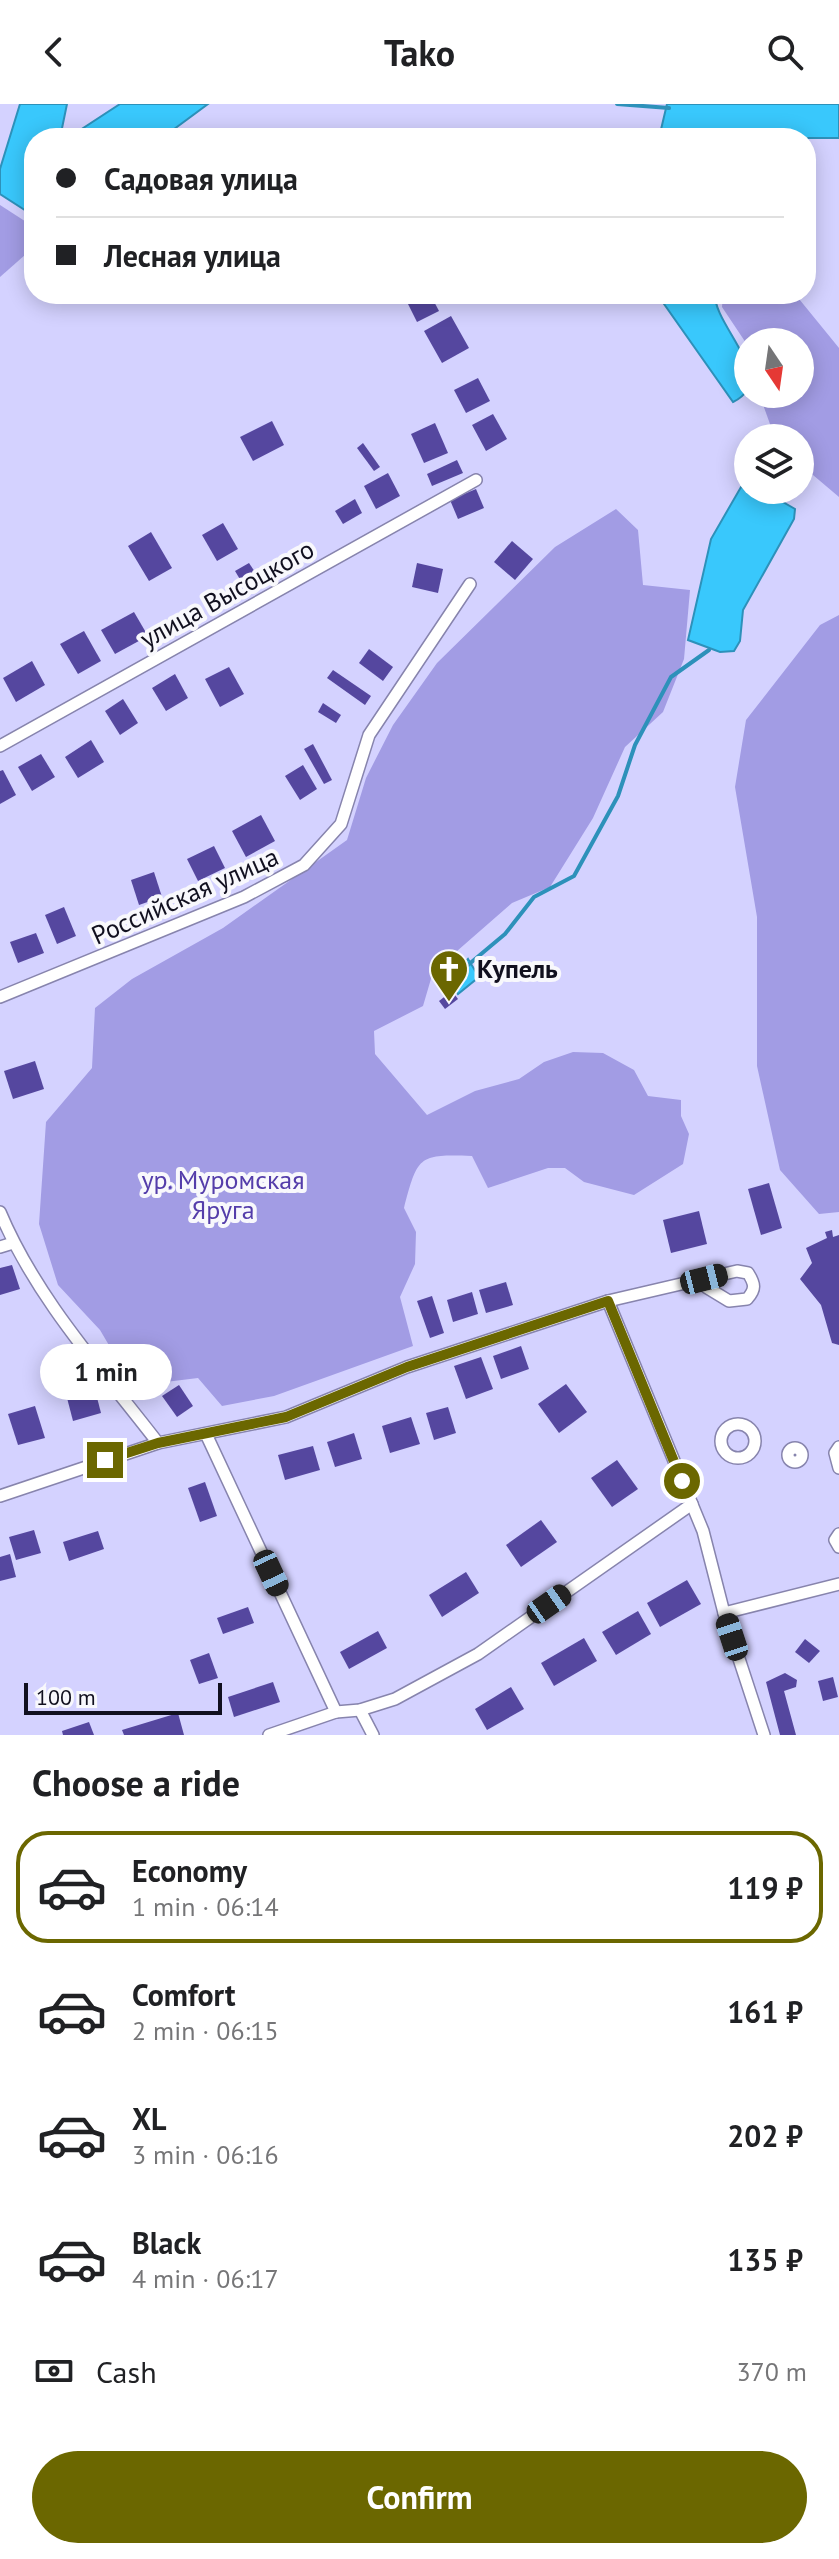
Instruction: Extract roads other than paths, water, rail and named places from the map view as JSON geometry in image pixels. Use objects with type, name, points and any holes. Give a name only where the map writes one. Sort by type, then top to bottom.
[{"type":"street","name":"улица Высоцкого","points":[[0,746],[476,480]]},
{"type":"street","name":"Российская улица","points":[[0,997],[120,951],[244,897],[304,865],[341,824],[369,735],[470,584]]},
{"type":"street","points":[[0,1212],[13,1243],[48,1301],[158,1443]]},
{"type":"street","points":[[0,1247],[13,1243]]},
{"type":"street","points":[[0,1496],[158,1443],[286,1417],[407,1367],[608,1301],[704,1279]]},
{"type":"street","points":[[608,1301],[703,1531],[724,1613],[764,1735]]},
{"type":"street","points":[[206,1434],[336,1712]]},
{"type":"street","points":[[839,1447],[835,1453],[839,1468]]},
{"type":"street","points":[[269,1735],[336,1712],[360,1710],[395,1699],[478,1654],[692,1504]]},
{"type":"street","points":[[839,1534],[835,1540],[839,1547]]},
{"type":"street","points":[[724,1613],[839,1584]]},
{"type":"street","points":[[360,1710],[373,1735]]},
{"type":"water","points":[[20,104],[67,104],[62,128],[24,128],[24,210],[0,194],[0,169]]},
{"type":"water","points":[[120,104],[208,104],[176,128],[83,128]]},
{"type":"water","points":[[667,104],[839,104],[839,138],[816,138],[816,128],[661,128]]},
{"type":"water","points":[[664,304],[717,304],[734,339],[734,401]]},
{"type":"water","points":[[734,499],[734,504],[786,504],[795,509],[794,519],[743,610],[740,641],[734,651],[720,652],[688,640],[711,539]]},
{"type":"water","points":[[468,959],[479,977],[458,994],[448,981]]},
{"type":"waterway","points":[[617,104],[669,108]]},
{"type":"waterway","points":[[468,965],[505,934],[534,897],[574,876],[618,796],[635,745],[671,677],[709,650]]},
{"type":"place","name":"Купель","points":[[449,1003]]},
{"type":"park label","name":"ур. Муромская Яруга","points":[[223,1195]]}]
